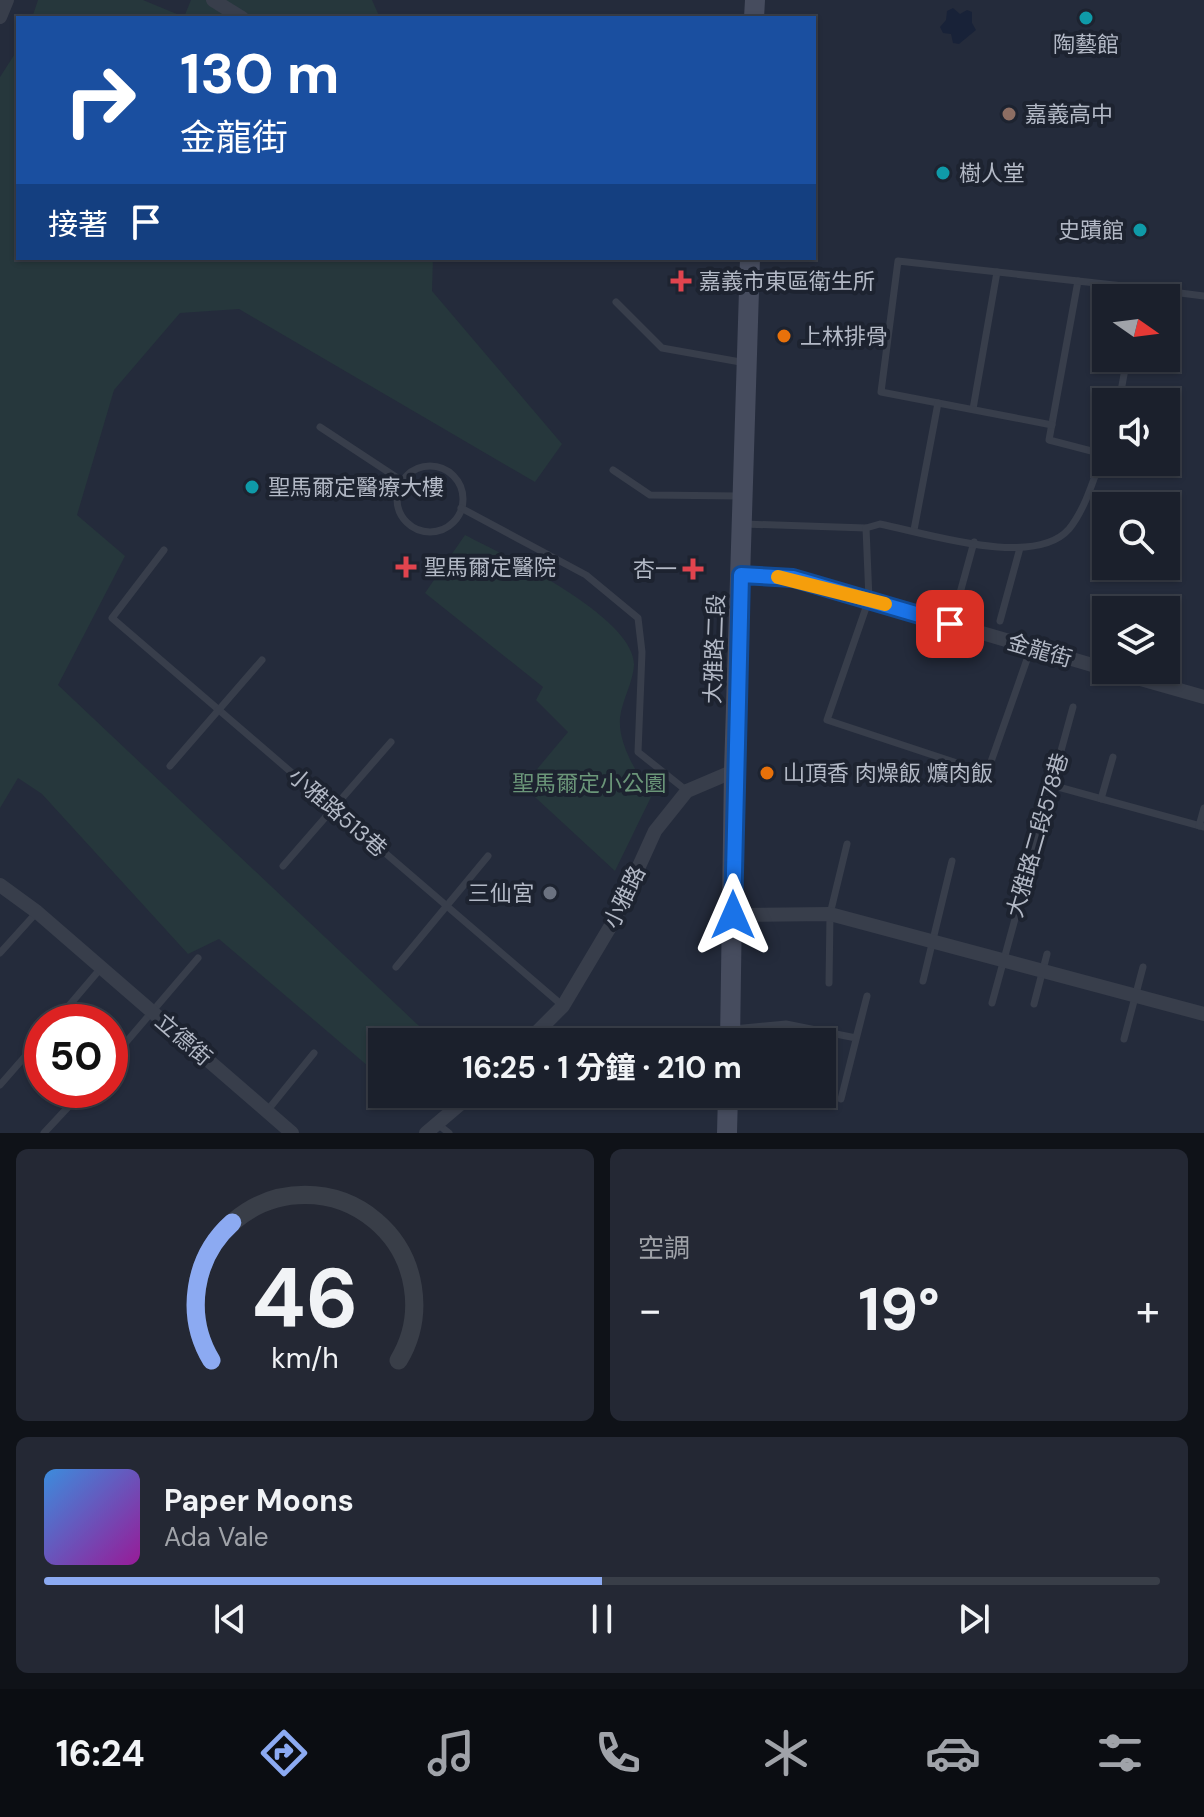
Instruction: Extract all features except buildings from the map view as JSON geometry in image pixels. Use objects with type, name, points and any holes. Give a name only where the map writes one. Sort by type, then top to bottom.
[{"type":"main road","name":"大雅路二段","points":[[730,1028],[734,771],[750,260]]},
{"type":"main road","points":[[727,1133],[728,1108]]},
{"type":"street","points":[[0,17],[7,0]]},
{"type":"street","points":[[213,0],[239,16]]},
{"type":"street","name":"金龍街","points":[[741,575],[793,578],[1092,666]]},
{"type":"street","name":"金龍街","points":[[1157,684],[1204,697]]},
{"type":"street","name":"小雅路","points":[[541,1028],[563,1006],[616,917],[655,831],[687,791],[734,771]]},
{"type":"street","name":"立德街","points":[[0,885],[37,912],[292,1133]]},
{"type":"street","points":[[733,915],[830,914],[1204,1014]]},
{"type":"street","points":[[431,1128],[455,1108]]},
{"type":"lane","points":[[1052,425],[881,392],[898,261],[1105,284]]},
{"type":"lane","points":[[973,409],[997,272]]},
{"type":"lane","points":[[1078,281],[1049,440],[1092,451]]},
{"type":"lane","points":[[1180,293],[1204,296]]},
{"type":"lane","points":[[616,302],[662,348],[748,364]]},
{"type":"lane","points":[[914,530],[938,403]]},
{"type":"lane","points":[[320,427],[402,481]]},
{"type":"lane","points":[[438,467],[448,471],[460,487],[461,508],[448,526],[427,532],[416,529],[400,513],[397,502],[402,481],[418,468],[438,467]]},
{"type":"lane","points":[[613,470],[650,495],[743,496]]},
{"type":"lane","points":[[742,524],[866,528],[880,524],[974,542],[1020,548],[1040,547],[1068,529],[1093,476]]},
{"type":"lane","points":[[461,508],[586,575],[638,618],[642,652],[638,752],[687,791]]},
{"type":"lane","points":[[866,528],[869,599],[827,720],[987,773],[1031,648]]},
{"type":"lane","points":[[957,604],[974,542]]},
{"type":"lane","points":[[1000,621],[1020,548]]},
{"type":"lane","name":"小雅路513巷","points":[[164,550],[112,618],[563,1006]]},
{"type":"lane","points":[[170,766],[262,660]]},
{"type":"lane","name":"大雅路二段578巷","points":[[992,1003],[1073,707]]},
{"type":"lane","points":[[283,866],[391,742]]},
{"type":"lane","points":[[1101,799],[1113,757]]},
{"type":"lane","points":[[1051,785],[1202,826],[1204,808]]},
{"type":"lane","points":[[829,983],[830,914],[847,844]]},
{"type":"lane","points":[[396,967],[488,856]]},
{"type":"lane","points":[[923,981],[936,940],[952,861]]},
{"type":"lane","points":[[0,953],[37,912]]},
{"type":"lane","points":[[1034,1004],[1047,954]]},
{"type":"lane","points":[[128,1041],[198,958]]},
{"type":"lane","points":[[1124,1039],[1143,967]]},
{"type":"lane","points":[[70,1004],[101,968]]},
{"type":"lane","points":[[836,1034],[856,1038],[867,996],[841,1099]]},
{"type":"lane","points":[[767,1028],[786,1024],[806,1028]]},
{"type":"lane","points":[[267,1111],[314,1053]]},
{"type":"lane","points":[[0,1085],[24,1058]]},
{"type":"lane","points":[[44,1133],[67,1108]]},
{"type":"lane","points":[[431,1128],[449,1133]]},
{"type":"green space","points":[[38,0],[143,0],[182,16],[33,16]]},
{"type":"green space","points":[[191,0],[372,0],[379,16],[184,16]]},
{"type":"green space","points":[[16,52],[16,260],[433,260],[432,291],[562,444],[535,482],[239,309],[180,313],[114,390],[77,515],[125,556],[58,685],[421,1028],[368,1028],[368,1066],[219,939],[188,954],[42,794],[18,778],[0,808],[0,77]]},
{"type":"green space","name":"聖馬爾定小公園","points":[[465,535],[536,572],[591,608],[614,627],[629,646],[634,665],[621,711],[620,728],[630,759],[651,797],[615,871],[523,786],[568,732],[536,700],[543,687],[425,593]]},
{"type":"water","points":[[953,8],[960,14],[967,10],[972,12],[976,30],[959,44],[953,43],[951,34],[943,33],[940,27],[946,20],[947,11]]},
{"type":"slow traffic","points":[[778,577],[793,578],[885,604]]},
{"type":"place","name":"陶藝館","points":[[1086,18]]},
{"type":"place","name":"嘉義高中","points":[[1009,114]]},
{"type":"place","name":"樹人堂","points":[[943,173]]},
{"type":"place","name":"史蹟館","points":[[1140,230]]},
{"type":"place","name":"嘉義市東區衛生所","points":[[681,281]]},
{"type":"place","name":"上林排骨","points":[[784,336]]},
{"type":"place","name":"聖馬爾定醫療大樓","points":[[252,487]]},
{"type":"place","name":"聖馬爾定醫院","points":[[406,567]]},
{"type":"place","name":"杏一","points":[[693,569]]},
{"type":"place","name":"山頂香 肉燥飯 爌肉飯","points":[[767,773]]},
{"type":"place","name":"三仙宮","points":[[550,893]]},
{"type":"route","points":[[733,915],[741,575],[793,578],[950,624]]}]
